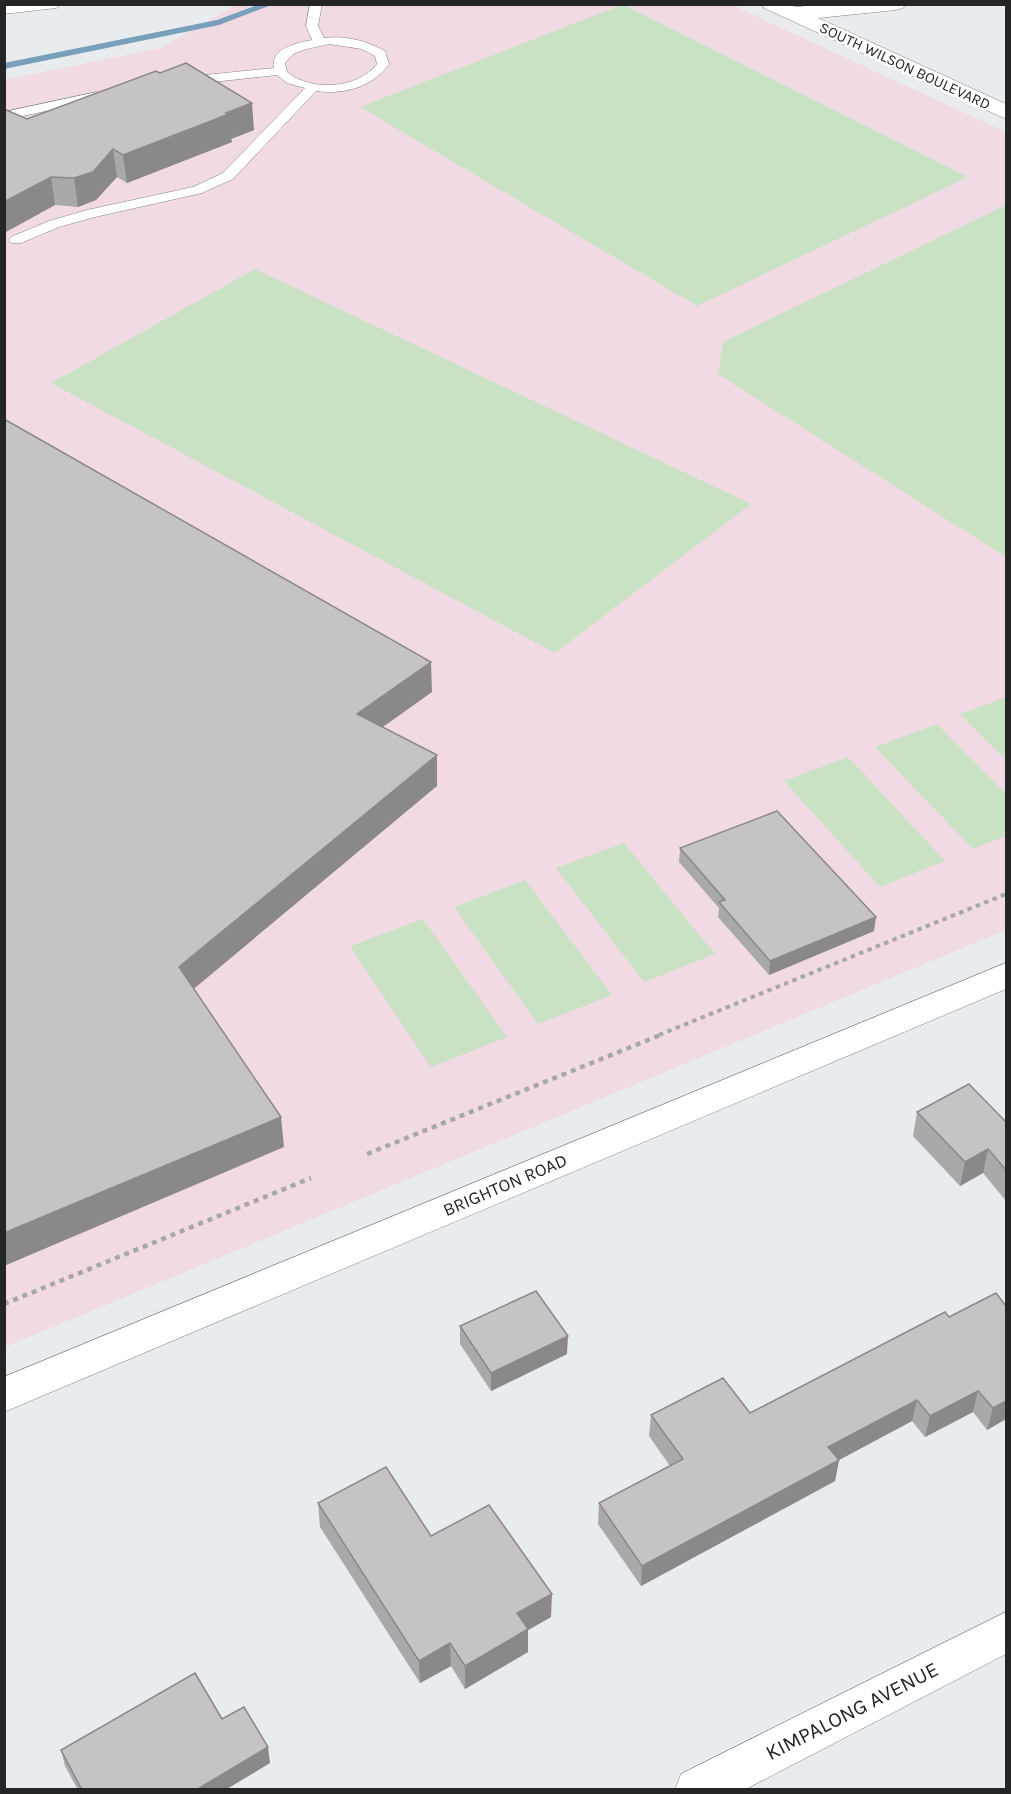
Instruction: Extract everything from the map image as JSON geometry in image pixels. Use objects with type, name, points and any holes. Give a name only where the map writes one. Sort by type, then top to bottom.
[{"type":"street","name":"SOUTH WILSON BOULEVARD","points":[[771,4],[1006,112]]},
{"type":"street","points":[[792,14],[896,4]]},
{"type":"street","name":"BRIGHTON ROAD","points":[[4,1395],[1006,975]]},
{"type":"street","name":"KIMPALONG AVENUE","points":[[697,1790],[1006,1632]]},
{"type":"lane","points":[[4,10],[56,4]]},
{"type":"lane","points":[[316,4],[312,26],[319,41]]},
{"type":"lane","points":[[319,41],[352,41],[367,45],[378,51],[384,59],[384,67],[378,75],[351,86],[312,88],[288,79],[280,71],[279,64],[283,56],[304,44],[319,41]]},
{"type":"lane","points":[[171,82],[280,71]]},
{"type":"lane","points":[[16,240],[54,224],[92,213],[197,190],[228,176],[312,88]]},
{"type":"lane","points":[[4,116],[114,91]]},
{"type":"path","points":[[368,1154],[1006,894]]},
{"type":"path","points":[[4,1304],[311,1179]]},
{"type":"shaded area","points":[[236,5],[732,5],[1006,132],[1006,930],[5,1347],[4,80],[160,48]]},
{"type":"green space","points":[[624,4],[968,177],[697,306],[360,107]]},
{"type":"green space","points":[[1006,205],[1006,557],[718,374],[723,342]]},
{"type":"green space","points":[[255,269],[751,504],[555,653],[51,383]]},
{"type":"green space","points":[[1006,697],[1006,760],[960,714]]},
{"type":"green space","points":[[937,724],[1006,794],[1006,836],[973,849],[875,747]]},
{"type":"green space","points":[[848,757],[945,861],[880,887],[784,781]]},
{"type":"green space","points":[[624,843],[715,954],[644,982],[556,868]]},
{"type":"green space","points":[[525,880],[612,995],[538,1024],[454,907]]},
{"type":"green space","points":[[423,919],[507,1037],[431,1067],[350,946]]},
{"type":"building","points":[[186,63],[252,103],[123,155],[113,149],[93,172],[74,178],[51,177],[4,202],[4,109],[27,119],[156,71],[160,73]]},
{"type":"building","points":[[4,419],[431,662],[357,714],[437,755],[179,967],[281,1117],[4,1233]]},
{"type":"building","points":[[777,811],[876,917],[770,961],[719,902],[725,900],[680,848]]},
{"type":"building","points":[[969,1084],[1006,1122],[1006,1170],[988,1149],[965,1162],[917,1112]]},
{"type":"building","points":[[536,1291],[568,1336],[491,1373],[460,1326]]},
{"type":"building","points":[[996,1293],[1006,1306],[1006,1401],[993,1408],[978,1391],[930,1416],[917,1400],[828,1447],[839,1460],[642,1566],[599,1503],[683,1459],[651,1415],[723,1378],[750,1413],[945,1312],[949,1317]]},
{"type":"building","points":[[386,1467],[431,1536],[489,1505],[552,1594],[517,1613],[528,1629],[465,1666],[450,1643],[419,1661],[318,1503]]},
{"type":"building","points":[[195,1673],[222,1719],[244,1707],[268,1747],[196,1790],[82,1790],[61,1750]]},
{"type":"waterway","points":[[4,66],[219,22],[270,4]]}]
